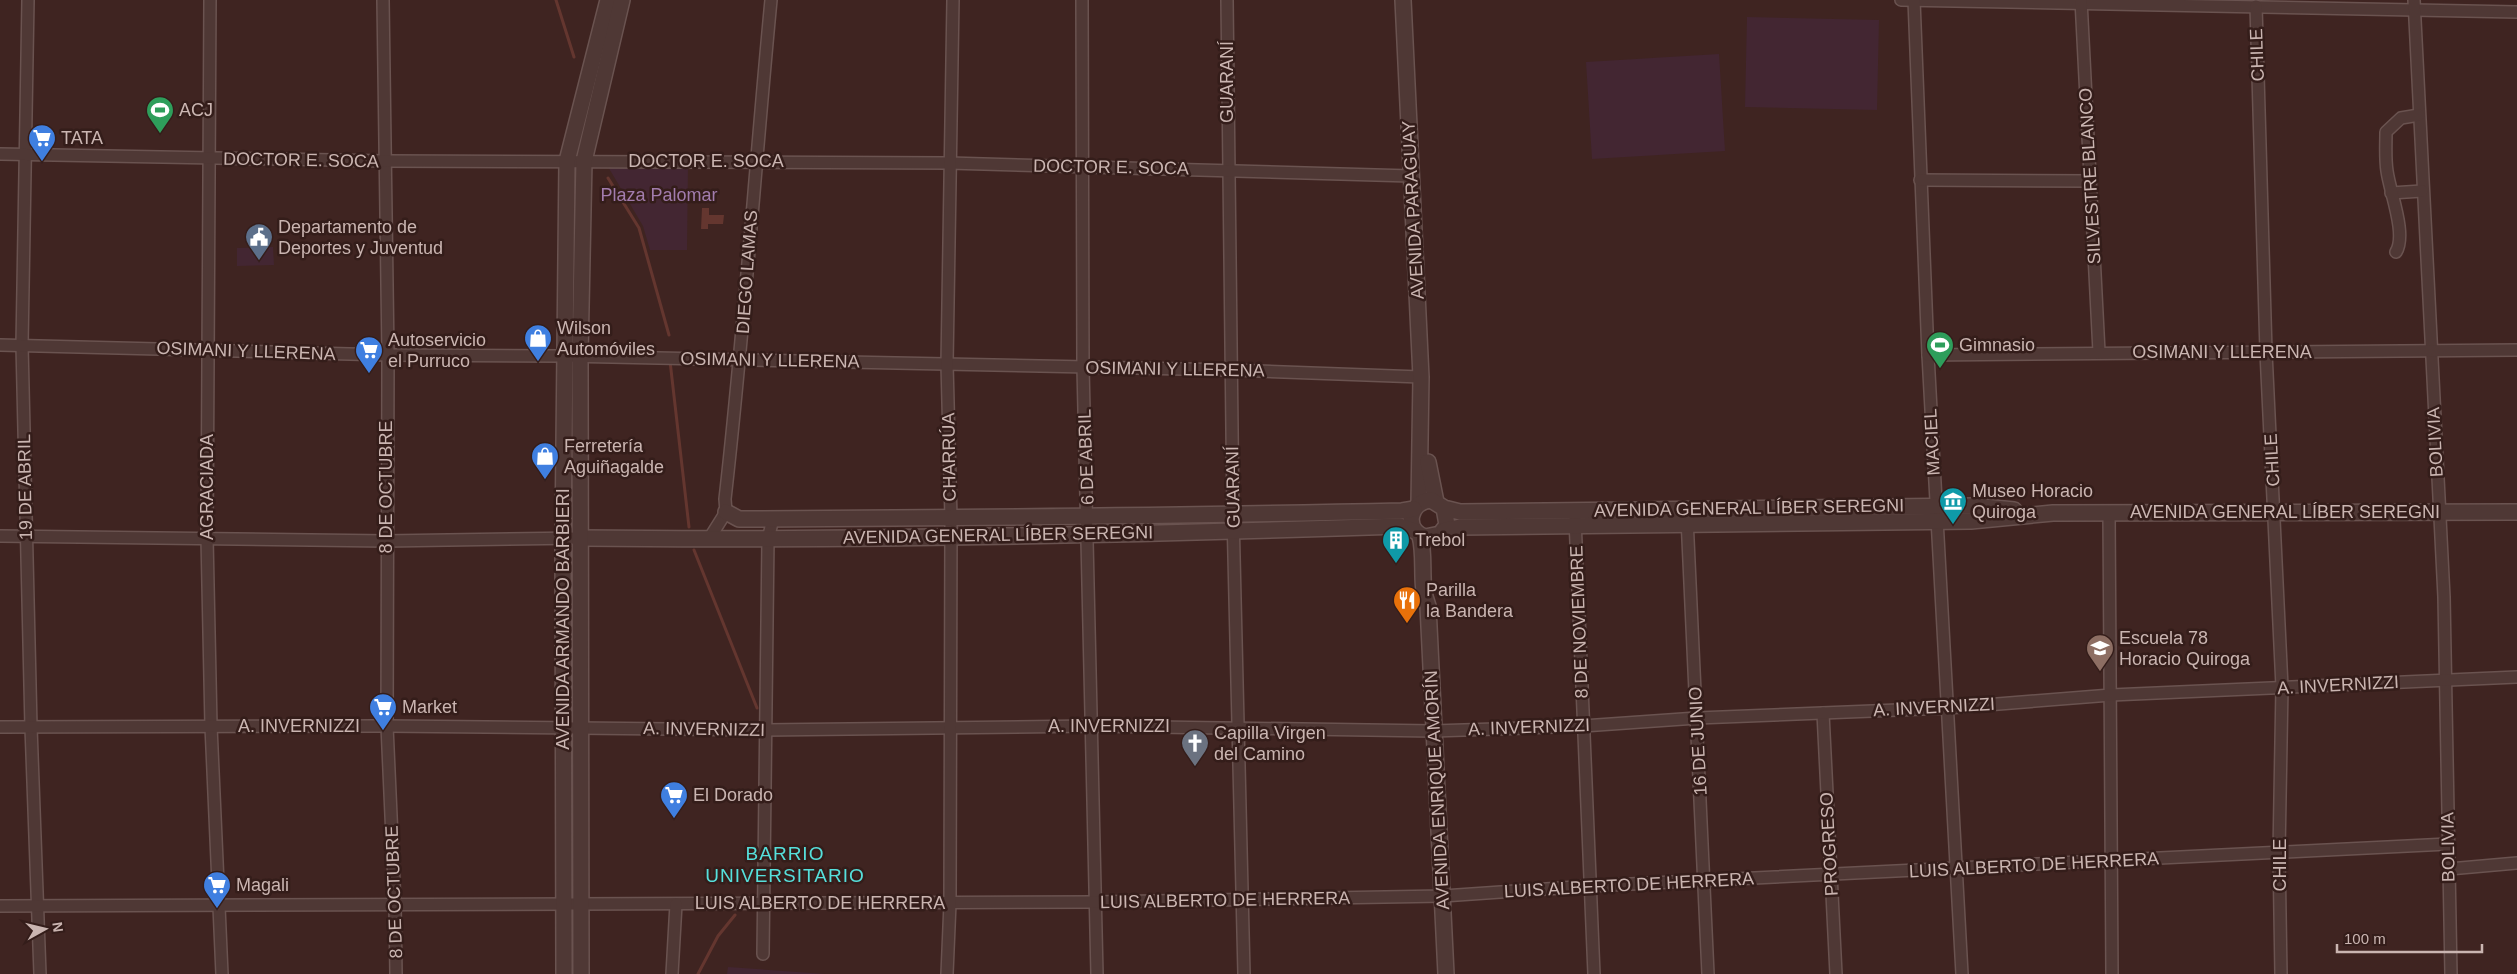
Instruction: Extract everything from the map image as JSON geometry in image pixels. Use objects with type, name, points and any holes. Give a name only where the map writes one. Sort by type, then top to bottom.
[{"type":"street","name":"19 DE ABRIL","points":[[28,0],[27,155],[22,345],[31,727],[40,974]]},
{"type":"street","name":"AGRACIADA","points":[[210,0],[206,538],[211,726],[221,906],[222,974]]},
{"type":"street","name":"8 DE OCTUBRE","points":[[383,0],[388,355],[387,726],[395,905],[396,974]]},
{"type":"street","name":"AVENIDA ARMANDO BARBIERI","points":[[564,974],[563,539],[567,160],[608,0]]},
{"type":"street","name":"AVENIDA ARMANDO BARBIERI","points":[[581,974],[580,356],[584,161],[622,0]]},
{"type":"street","name":"DIEGO LAMAS","points":[[726,512],[725,500],[741,360],[771,0]]},
{"type":"street","name":"CHARRÚA","points":[[947,974],[950,903],[951,518],[947,364],[953,0]]},
{"type":"street","name":"6 DE ABRIL","points":[[1082,0],[1083,367],[1088,517],[1097,974]]},
{"type":"street","name":"GUARANÍ","points":[[1227,0],[1233,514],[1244,974]]},
{"type":"street","name":"AVENIDA PARAGUAY","points":[[1403,0],[1421,376],[1422,421],[1417,506]]},
{"type":"street","points":[[1901,0],[2081,1],[2256,6],[2295,4],[2414,5],[2517,12]]},
{"type":"street","name":"MACIEL","points":[[1914,0],[1928,355],[1962,974]]},
{"type":"street","name":"SILVESTRE BLANCO","points":[[2081,1],[2099,352]]},
{"type":"street","name":"BOLIVIA","points":[[2414,5],[2446,679],[2451,974]]},
{"type":"street","name":"CHILE","points":[[2256,6],[2266,352],[2282,687],[2281,974]]},
{"type":"street","points":[[2396,252],[2400,246],[2400,234],[2387,170],[2386,132],[2392,123],[2401,118],[2419,115]]},
{"type":"street","name":"DOCTOR E. SOCA","points":[[0,154],[385,162],[567,160],[949,163],[1228,169],[1412,176]]},
{"type":"street","points":[[1920,180],[2090,181]]},
{"type":"street","points":[[2392,193],[2422,192]]},
{"type":"street","name":"OSIMANI Y LLERENA","points":[[0,345],[388,355],[580,356],[1232,370],[1421,376]]},
{"type":"street","name":"OSIMANI Y LLERENA","points":[[1928,355],[2099,352],[2430,352],[2517,350]]},
{"type":"street","name":"AVENIDA PARAGUAY","points":[[1422,421],[1430,479],[1440,505]]},
{"type":"street","points":[[1425,501],[1440,505],[1448,519],[1442,532],[1430,538],[1417,533],[1411,520],[1417,506],[1425,501]]},
{"type":"street","name":"AVENIDA GENERAL LÍBER SEREGNI","points":[[1440,505],[1460,512],[1687,525],[1937,514],[1974,506],[2053,513],[2517,512]]},
{"type":"street","name":"AVENIDA GENERAL LÍBER SEREGNI","points":[[726,512],[739,519],[1088,517],[1233,514],[1417,506]]},
{"type":"street","name":"AVENIDA GENERAL LÍBER SEREGNI","points":[[1442,532],[1460,526],[1686,509],[1937,514]]},
{"type":"street","name":"16 DE JUNIO","points":[[1686,509],[1708,974]]},
{"type":"street","points":[[709,540],[726,512]]},
{"type":"street","points":[[2109,513],[2112,974]]},
{"type":"street","name":"8 DE NOVIEMBRE","points":[[1574,518],[1594,974]]},
{"type":"street","points":[[763,954],[768,540],[772,519]]},
{"type":"street","name":"AVENIDA GENERAL LÍBER SEREGNI","points":[[581,538],[768,540],[1234,532],[1400,526],[1417,533]]},
{"type":"street","name":"AVENIDA ENRIQUE AMORÍN","points":[[1428,606],[1433,596],[1434,550],[1442,532]]},
{"type":"street","name":"AVENIDA ENRIQUE AMORÍN","points":[[1417,533],[1424,550],[1424,596],[1428,606],[1446,974]]},
{"type":"street","points":[[0,536],[386,541],[581,538]]},
{"type":"street","name":"A. INVERNIZZI","points":[[0,727],[387,726],[765,730],[1238,726],[1434,731],[1583,726],[1697,718],[1948,708],[2111,695],[2517,677]]},
{"type":"street","name":"PROGRESO","points":[[1823,713],[1836,974]]},
{"type":"street","name":"LUIS ALBERTO DE HERRERA","points":[[0,906],[1096,902],[1443,896],[1590,886],[2448,844]]},
{"type":"street","points":[[2449,869],[2517,863]]},
{"type":"street","points":[[672,974],[676,904]]},
{"type":"green space","points":[[1747,17],[1879,20],[1877,110],[1745,107]]},
{"type":"green space","points":[[1719,54],[1725,151],[1592,159],[1586,62]]},
{"type":"green space","name":"Plaza Palomar","points":[[607,165],[688,166],[687,250],[650,250],[643,226]]},
{"type":"green space","points":[[273,247],[274,265],[237,266],[237,248]]},
{"type":"green space","points":[[728,967],[825,974],[727,974]]},
{"type":"shaded area","points":[[702,208],[709,208],[709,215],[724,215],[723,224],[708,224],[708,229],[701,229]]},
{"type":"waterway","points":[[556,0],[574,57]]},
{"type":"waterway","points":[[608,178],[639,228],[669,335]]},
{"type":"waterway","points":[[670,361],[689,527]]},
{"type":"waterway","points":[[694,550],[757,708]]},
{"type":"waterway","points":[[698,974],[718,936],[735,915]]},
{"type":"place","name":"ACJ","points":[[160,134]]},
{"type":"place","name":"TATA","points":[[42,162]]},
{"type":"place","name":"Departamento de Deportes y Juventud","points":[[259,261]]},
{"type":"place","name":"Wilson Automóviles","points":[[538,362]]},
{"type":"place","name":"Gimnasio","points":[[1940,369]]},
{"type":"place","name":"Autoservicio el Purruco","points":[[369,374]]},
{"type":"place","name":"Ferretería Aguiñagalde","points":[[545,480]]},
{"type":"place","name":"Museo Horacio Quiroga","points":[[1953,525]]},
{"type":"place","name":"Trebol","points":[[1396,564]]},
{"type":"place","name":"Parilla la Bandera","points":[[1407,624]]},
{"type":"place","name":"Escuela 78 Horacio Quiroga","points":[[2100,672]]},
{"type":"place","name":"Market","points":[[383,731]]},
{"type":"place","name":"Capilla Virgen del Camino","points":[[1195,767]]},
{"type":"place","name":"El Dorado","points":[[674,819]]},
{"type":"place","name":"Magali","points":[[217,909]]},
{"type":"district","name":"BARRIO UNIVERSITARIO","points":[[785,864]]}]
